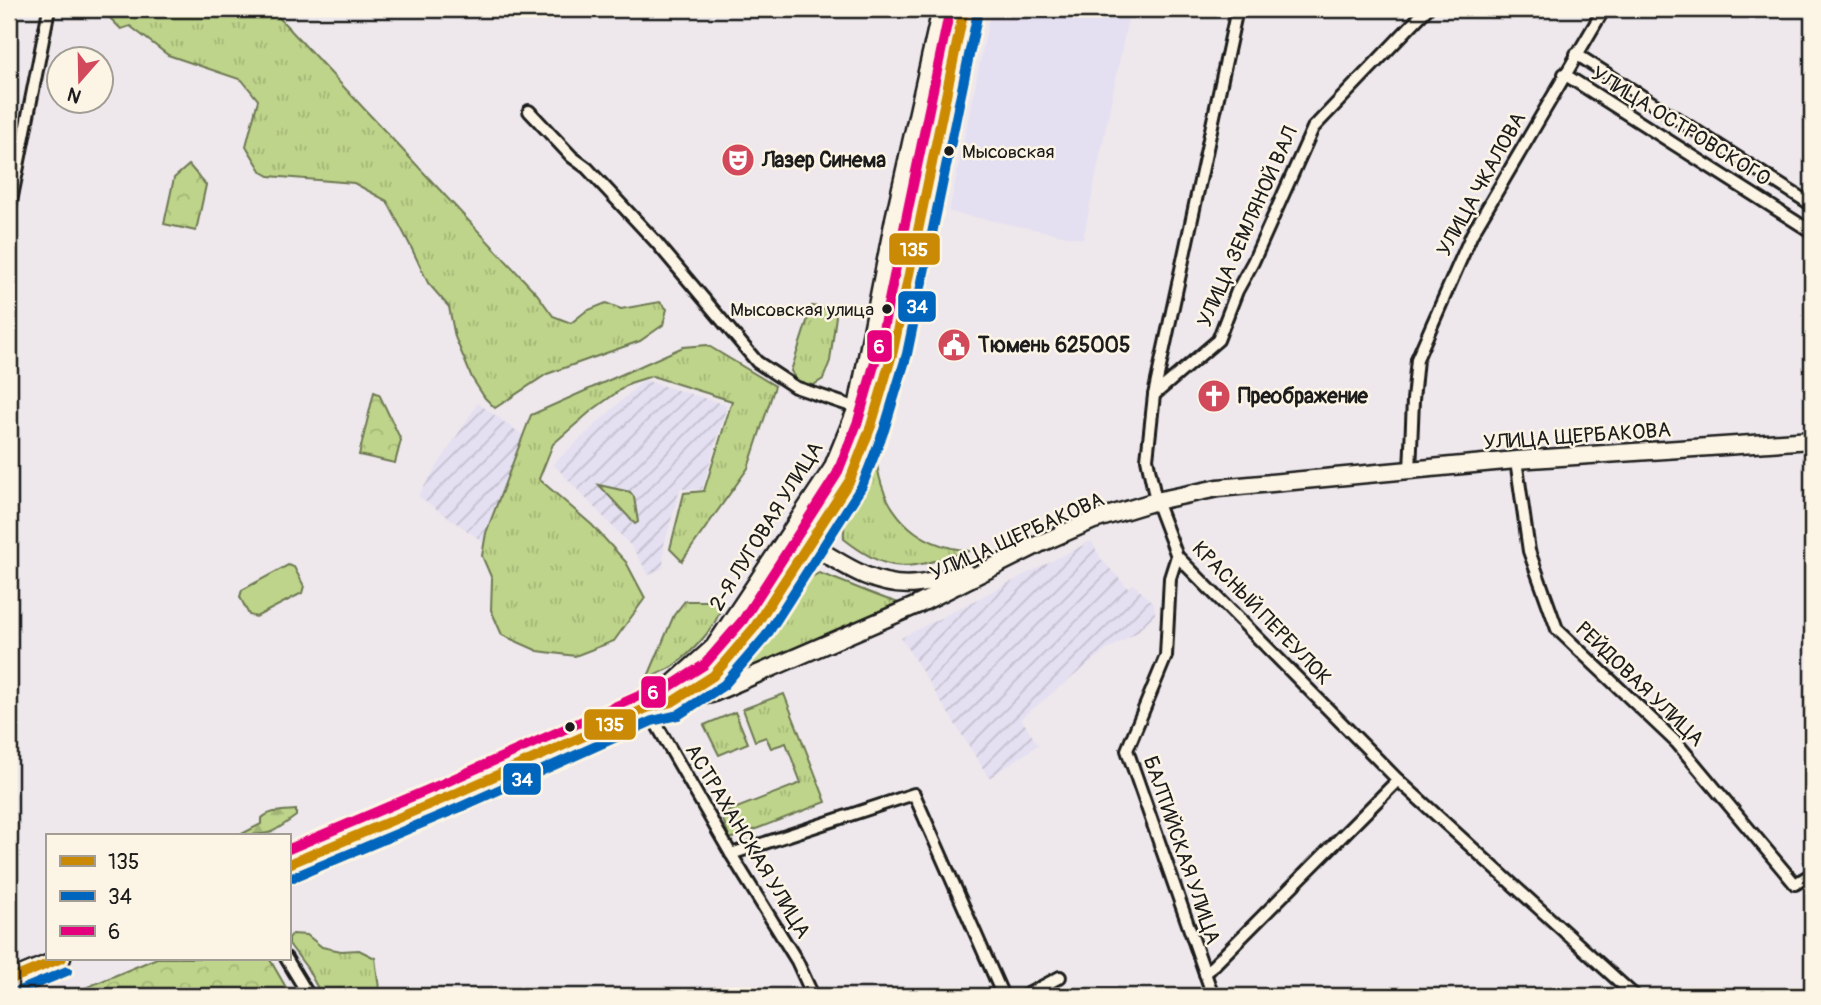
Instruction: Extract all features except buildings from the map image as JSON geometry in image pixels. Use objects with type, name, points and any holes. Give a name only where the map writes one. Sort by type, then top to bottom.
[{"type":"main road","name":"2-Я ЛУГОВАЯ УЛИЦА","points":[[647,708],[714,647],[832,469],[857,408],[894,219],[941,9]]},
{"type":"main road","name":"2-Я ЛУГОВАЯ УЛИЦА","points":[[672,702],[713,676],[754,628],[850,480],[871,426],[892,351],[964,9]]},
{"type":"main road","name":"УЛИЦА ЩЕРБАКОВА","points":[[290,864],[647,708],[711,694],[926,601],[1094,520],[1156,501],[1218,488],[1516,460],[1812,440]]},
{"type":"main road","points":[[790,532],[846,566],[868,577],[892,584],[916,585],[996,565]]},
{"type":"main road","points":[[9,980],[57,960]]},
{"type":"street","points":[[9,212],[49,9]]},
{"type":"street","name":"КРАСНЫЙ ПЕРЕУЛОК","points":[[1237,9],[1154,395],[1147,459],[1156,501],[1177,556],[1398,780],[1635,996]]},
{"type":"street","name":"УЛИЦА ЗЕМЛЯНОЙ ВАЛ","points":[[1154,395],[1218,340],[1237,291],[1253,262],[1313,128],[1427,9]]},
{"type":"street","name":"УЛИЦА ЧКАЛОВА","points":[[1410,471],[1417,359],[1472,234],[1604,9]]},
{"type":"street","name":"УЛИЦА ОСТРОВСКОГО","points":[[1577,54],[1812,205]]},
{"type":"street","name":"УЛИЦА ОСТРОВСКОГО","points":[[1564,74],[1812,232]]},
{"type":"street","points":[[529,111],[656,242],[757,362],[795,387],[857,408]]},
{"type":"street","name":"РЕЙДОВАЯ УЛИЦА","points":[[1516,460],[1529,551],[1557,629],[1677,743],[1795,884],[1812,874]]},
{"type":"street","name":"БАЛТИЙСКАЯ УЛИЦА","points":[[1177,556],[1170,579],[1166,656],[1127,750],[1213,996]]},
{"type":"street","name":"АСТРАХАНСКАЯ УЛИЦА","points":[[647,708],[730,854],[797,961],[813,996]]},
{"type":"street","points":[[1205,974],[1398,780]]},
{"type":"street","points":[[730,854],[914,794],[1003,996]]},
{"type":"street","points":[[287,960],[309,996]]},
{"type":"street","points":[[1024,996],[1060,977]]},
{"type":"shaded area","points":[[991,9],[1130,9],[1083,239],[949,212]]},
{"type":"shaded area","points":[[644,380],[727,405],[702,489],[680,489],[664,545],[663,568],[649,575],[631,546],[553,464]]},
{"type":"shaded area","points":[[478,403],[542,449],[506,558],[418,496]]},
{"type":"shaded area","points":[[1091,541],[1102,560],[1128,588],[1133,584],[1154,604],[1155,614],[1136,633],[1105,651],[1021,718],[1038,745],[989,778],[901,638]]},
{"type":"green space","points":[[101,9],[271,9],[537,294],[553,316],[571,323],[586,311],[606,303],[621,309],[660,302],[667,309],[663,325],[640,341],[547,374],[495,408],[472,378],[455,337],[449,307],[428,283],[387,201],[354,183],[269,176],[262,172],[246,146],[258,100],[242,80],[168,55],[130,26],[121,29]]},
{"type":"green space","points":[[189,165],[206,185],[196,231],[164,224],[174,178]]},
{"type":"green space","points":[[812,306],[826,309],[836,316],[830,361],[823,379],[812,386],[798,383],[791,371]]},
{"type":"green space","points":[[707,345],[775,386],[748,468],[682,561],[670,549],[684,493],[704,491],[732,401],[652,376],[630,383],[591,411],[553,444],[539,479],[592,525],[626,562],[645,598],[614,641],[575,656],[538,651],[502,635],[491,610],[492,579],[482,556],[486,533],[531,415],[683,347]]},
{"type":"green space","points":[[374,392],[379,394],[401,440],[395,463],[359,455]]},
{"type":"green space","points":[[877,462],[890,504],[909,527],[933,542],[970,551],[922,564],[902,566],[867,555],[844,539],[846,520],[867,486]]},
{"type":"green space","points":[[599,485],[630,492],[634,497],[638,522],[635,524]]},
{"type":"green space","points":[[288,565],[294,567],[304,586],[302,593],[256,617],[249,615],[240,597],[242,590]]},
{"type":"green space","points":[[819,573],[899,603],[741,672],[805,581]]},
{"type":"green space","points":[[685,601],[717,601],[721,604],[710,630],[695,647],[673,666],[647,679],[674,615]]},
{"type":"green space","points":[[784,694],[826,802],[730,839],[721,814],[801,783],[786,743],[771,748],[766,737],[755,741],[743,709]]},
{"type":"green space","points":[[735,712],[748,743],[719,755],[704,725]]},
{"type":"green space","points":[[296,810],[296,816],[271,832],[242,834],[261,824],[261,819],[268,814]]},
{"type":"green space","points":[[292,934],[307,935],[322,947],[341,951],[359,950],[375,958],[380,996],[322,996],[307,968],[290,945]]},
{"type":"green space","points":[[152,960],[270,960],[291,996],[66,996]]},
{"type":"transit line","name":"6","points":[[290,849],[641,695],[666,689],[704,665],[743,620],[837,474],[858,421],[879,348],[950,9]]},
{"type":"transit line","name":"135","points":[[290,864],[647,708],[672,702],[713,676],[754,628],[850,480],[871,426],[893,351],[964,9]]},
{"type":"transit line","name":"34","points":[[294,877],[456,809],[652,721],[678,715],[724,685],[766,636],[862,486],[884,430],[907,354],[978,12]]},
{"type":"transit line","name":"135","points":[[9,980],[57,960]]},
{"type":"transit line","name":"34","points":[[14,993],[67,971]]},
{"type":"place","name":"Мысовская","points":[[949,151]]},
{"type":"place","name":"Лазер Синема","points":[[738,160]]},
{"type":"place","name":"Мысовская улица","points":[[887,309]]},
{"type":"place","name":"Тюмень 625005","points":[[954,345]]},
{"type":"place","name":"Преображение","points":[[1214,396]]}]
